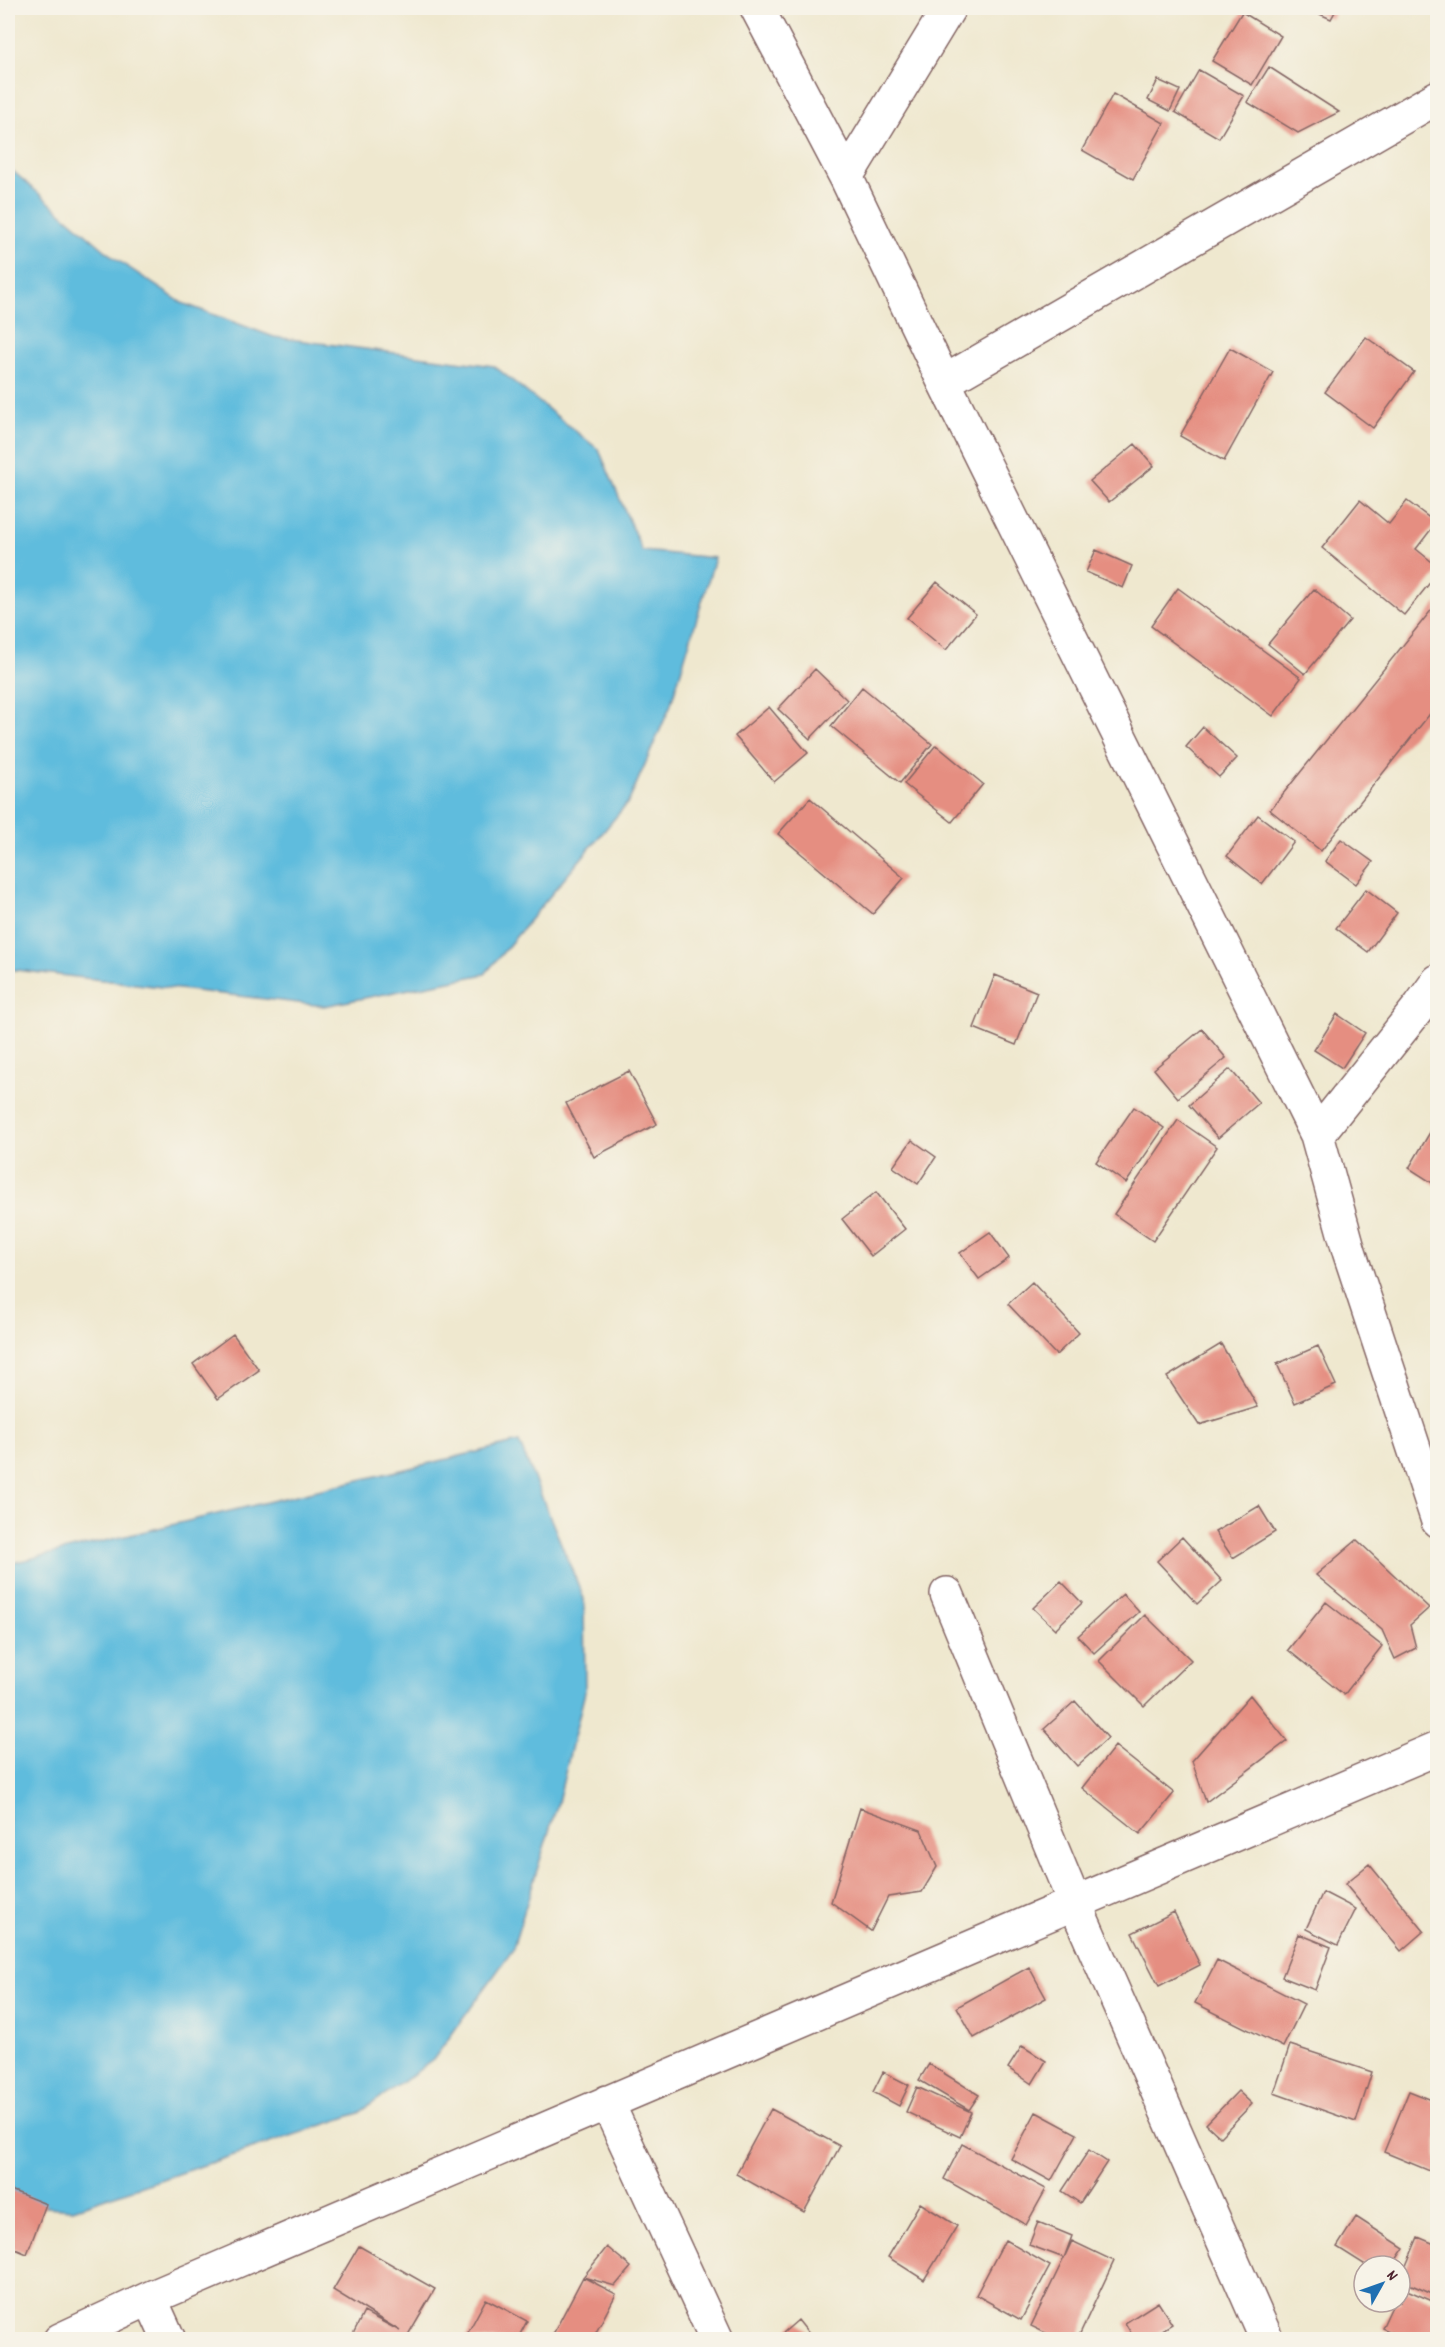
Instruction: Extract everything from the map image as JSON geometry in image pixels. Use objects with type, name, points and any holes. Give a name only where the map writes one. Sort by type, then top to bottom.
[{"type":"street","points":[[757,8],[846,177],[944,382],[1317,1135],[1349,1251],[1437,1521]]},
{"type":"street","points":[[846,177],[949,8]]},
{"type":"street","points":[[944,382],[1437,97]]},
{"type":"street","points":[[1317,1135],[1420,1006],[1437,981]]},
{"type":"street","points":[[947,1594],[1075,1904],[1267,2340]]},
{"type":"street","points":[[60,2340],[150,2298],[1437,1748]]},
{"type":"street","points":[[607,2103],[717,2340]]},
{"type":"street","points":[[150,2298],[169,2340]]},
{"type":"water","points":[[8,167],[113,257],[182,303],[274,337],[494,366],[599,450],[642,551],[715,558],[670,707],[629,801],[485,974],[324,1006],[8,969]]},
{"type":"water","points":[[519,1442],[584,1599],[585,1692],[558,1802],[512,1951],[433,2060],[359,2113],[73,2209],[8,2204],[8,1564]]},
{"type":"building","points":[[1306,8],[1337,8],[1331,19]]},
{"type":"building","points":[[1242,12],[1281,36],[1252,85],[1212,61]]},
{"type":"building","points":[[1269,67],[1339,112],[1298,133],[1247,102]]},
{"type":"building","points":[[1199,70],[1244,96],[1219,138],[1175,112]]},
{"type":"building","points":[[1158,80],[1180,90],[1170,111],[1148,100]]},
{"type":"building","points":[[1113,94],[1164,123],[1133,179],[1082,150]]},
{"type":"building","points":[[1366,337],[1414,372],[1373,428],[1325,392]]},
{"type":"building","points":[[1230,348],[1273,372],[1224,461],[1180,436]]},
{"type":"building","points":[[1135,444],[1154,466],[1109,502],[1090,481]]},
{"type":"building","points":[[1360,500],[1389,524],[1407,501],[1436,523],[1416,549],[1437,566],[1437,574],[1404,615],[1322,548]]},
{"type":"building","points":[[1096,550],[1132,566],[1123,588],[1086,572]]},
{"type":"building","points":[[937,582],[976,614],[946,650],[907,618]]},
{"type":"building","points":[[1178,588],[1301,678],[1273,716],[1151,626]]},
{"type":"building","points":[[1314,589],[1350,620],[1305,674],[1268,644]]},
{"type":"building","points":[[1437,603],[1437,705],[1321,851],[1270,810]]},
{"type":"building","points":[[815,669],[847,700],[810,739],[778,709]]},
{"type":"building","points":[[862,687],[932,744],[900,783],[831,726]]},
{"type":"building","points":[[769,707],[808,753],[774,782],[735,736]]},
{"type":"building","points":[[1203,727],[1237,758],[1219,777],[1186,747]]},
{"type":"building","points":[[936,745],[983,784],[952,822],[904,784]]},
{"type":"building","points":[[810,798],[904,878],[873,914],[778,834]]},
{"type":"building","points":[[1258,815],[1294,842],[1262,884],[1227,856]]},
{"type":"building","points":[[1341,839],[1373,862],[1356,884],[1325,861]]},
{"type":"building","points":[[1366,889],[1397,913],[1368,952],[1336,928]]},
{"type":"building","points":[[995,975],[1037,992],[1016,1045],[974,1028]]},
{"type":"building","points":[[1337,1014],[1365,1033],[1342,1068],[1314,1050]]},
{"type":"building","points":[[1202,1029],[1226,1058],[1178,1098],[1154,1069]]},
{"type":"building","points":[[1230,1069],[1259,1103],[1218,1138],[1189,1105]]},
{"type":"building","points":[[629,1071],[657,1124],[594,1157],[566,1103]]},
{"type":"building","points":[[1134,1107],[1164,1128],[1126,1183],[1096,1162]]},
{"type":"building","points":[[1178,1120],[1217,1147],[1153,1241],[1114,1214]]},
{"type":"building","points":[[1432,1129],[1437,1133],[1437,1186],[1409,1168]]},
{"type":"building","points":[[912,1140],[936,1157],[918,1184],[893,1167]]},
{"type":"building","points":[[876,1192],[905,1229],[871,1256],[842,1219]]},
{"type":"building","points":[[990,1232],[1009,1258],[979,1279],[960,1253]]},
{"type":"building","points":[[1032,1282],[1079,1333],[1056,1355],[1008,1304]]},
{"type":"building","points":[[233,1334],[259,1370],[218,1399],[193,1364]]},
{"type":"building","points":[[1221,1344],[1258,1407],[1199,1425],[1167,1377]]},
{"type":"building","points":[[1318,1346],[1336,1385],[1295,1403],[1277,1364]]},
{"type":"building","points":[[1259,1506],[1275,1532],[1233,1558],[1215,1532]]},
{"type":"building","points":[[1182,1537],[1222,1581],[1197,1604],[1157,1561]]},
{"type":"building","points":[[1357,1540],[1429,1608],[1410,1625],[1416,1648],[1395,1659],[1382,1630],[1316,1575]]},
{"type":"building","points":[[1061,1581],[1082,1603],[1055,1629],[1033,1608]]},
{"type":"building","points":[[1123,1594],[1139,1612],[1094,1653],[1078,1636]]},
{"type":"building","points":[[1326,1602],[1382,1646],[1344,1695],[1288,1650]]},
{"type":"building","points":[[1145,1615],[1191,1660],[1144,1706],[1099,1661]]},
{"type":"building","points":[[1250,1695],[1287,1741],[1206,1802],[1192,1761]]},
{"type":"building","points":[[1075,1701],[1108,1738],[1077,1766],[1044,1729]]},
{"type":"building","points":[[1115,1746],[1174,1793],[1140,1834],[1082,1788]]},
{"type":"building","points":[[860,1808],[921,1830],[937,1867],[922,1892],[888,1897],[871,1931],[831,1902]]},
{"type":"building","points":[[1369,1864],[1424,1931],[1401,1951],[1345,1884]]},
{"type":"building","points":[[1323,1892],[1356,1909],[1338,1945],[1306,1929]]},
{"type":"building","points":[[1174,1912],[1200,1965],[1159,1986],[1132,1933]]},
{"type":"building","points":[[1299,1934],[1331,1947],[1315,1990],[1282,1977]]},
{"type":"building","points":[[1217,1960],[1304,2004],[1283,2047],[1195,2003]]},
{"type":"building","points":[[1029,1967],[1046,1998],[974,2038],[957,2007]]},
{"type":"building","points":[[1290,2045],[1372,2072],[1356,2122],[1274,2093]]},
{"type":"building","points":[[1022,2046],[1046,2061],[1032,2084],[1008,2068]]},
{"type":"building","points":[[929,2064],[979,2095],[969,2110],[919,2080]]},
{"type":"building","points":[[883,2072],[909,2085],[899,2106],[873,2092]]},
{"type":"building","points":[[917,2087],[971,2112],[960,2137],[906,2112]]},
{"type":"building","points":[[1238,2091],[1252,2104],[1220,2137],[1206,2124]]},
{"type":"building","points":[[1409,2091],[1437,2102],[1437,2174],[1384,2152]]},
{"type":"building","points":[[771,2109],[840,2146],[804,2212],[736,2174]]},
{"type":"building","points":[[1036,2112],[1077,2134],[1051,2181],[1011,2159]]},
{"type":"building","points":[[962,2144],[1046,2189],[1026,2225],[944,2179]]},
{"type":"building","points":[[1089,2150],[1107,2162],[1080,2203],[1062,2191]]},
{"type":"building","points":[[8,2189],[46,2204],[27,2254],[8,2246]]},
{"type":"building","points":[[920,2203],[957,2226],[924,2280],[888,2257]]},
{"type":"building","points":[[1356,2217],[1404,2248],[1400,2254],[1352,2254],[1352,2256],[1337,2247]]},
{"type":"building","points":[[1038,2222],[1072,2236],[1064,2258],[1029,2245]]},
{"type":"building","points":[[1418,2237],[1437,2245],[1437,2296],[1412,2285],[1411,2254]]},
{"type":"building","points":[[1005,2240],[1050,2266],[1021,2320],[976,2295]]},
{"type":"building","points":[[1072,2241],[1114,2261],[1077,2340],[1060,2340],[1031,2326]]},
{"type":"building","points":[[359,2246],[435,2289],[405,2340],[350,2340],[364,2312],[400,2331],[333,2290]]},
{"type":"building","points":[[607,2247],[631,2267],[615,2286],[583,2277]]},
{"type":"building","points":[[583,2277],[616,2294],[592,2340],[550,2340]]},
{"type":"building","points":[[1412,2292],[1437,2303],[1437,2340],[1409,2340],[1382,2328],[1388,2314],[1412,2314]]},
{"type":"building","points":[[486,2299],[527,2321],[517,2340],[464,2340]]},
{"type":"building","points":[[1158,2302],[1172,2324],[1147,2340],[1135,2340],[1125,2323]]},
{"type":"building","points":[[798,2320],[814,2340],[775,2340]]}]
